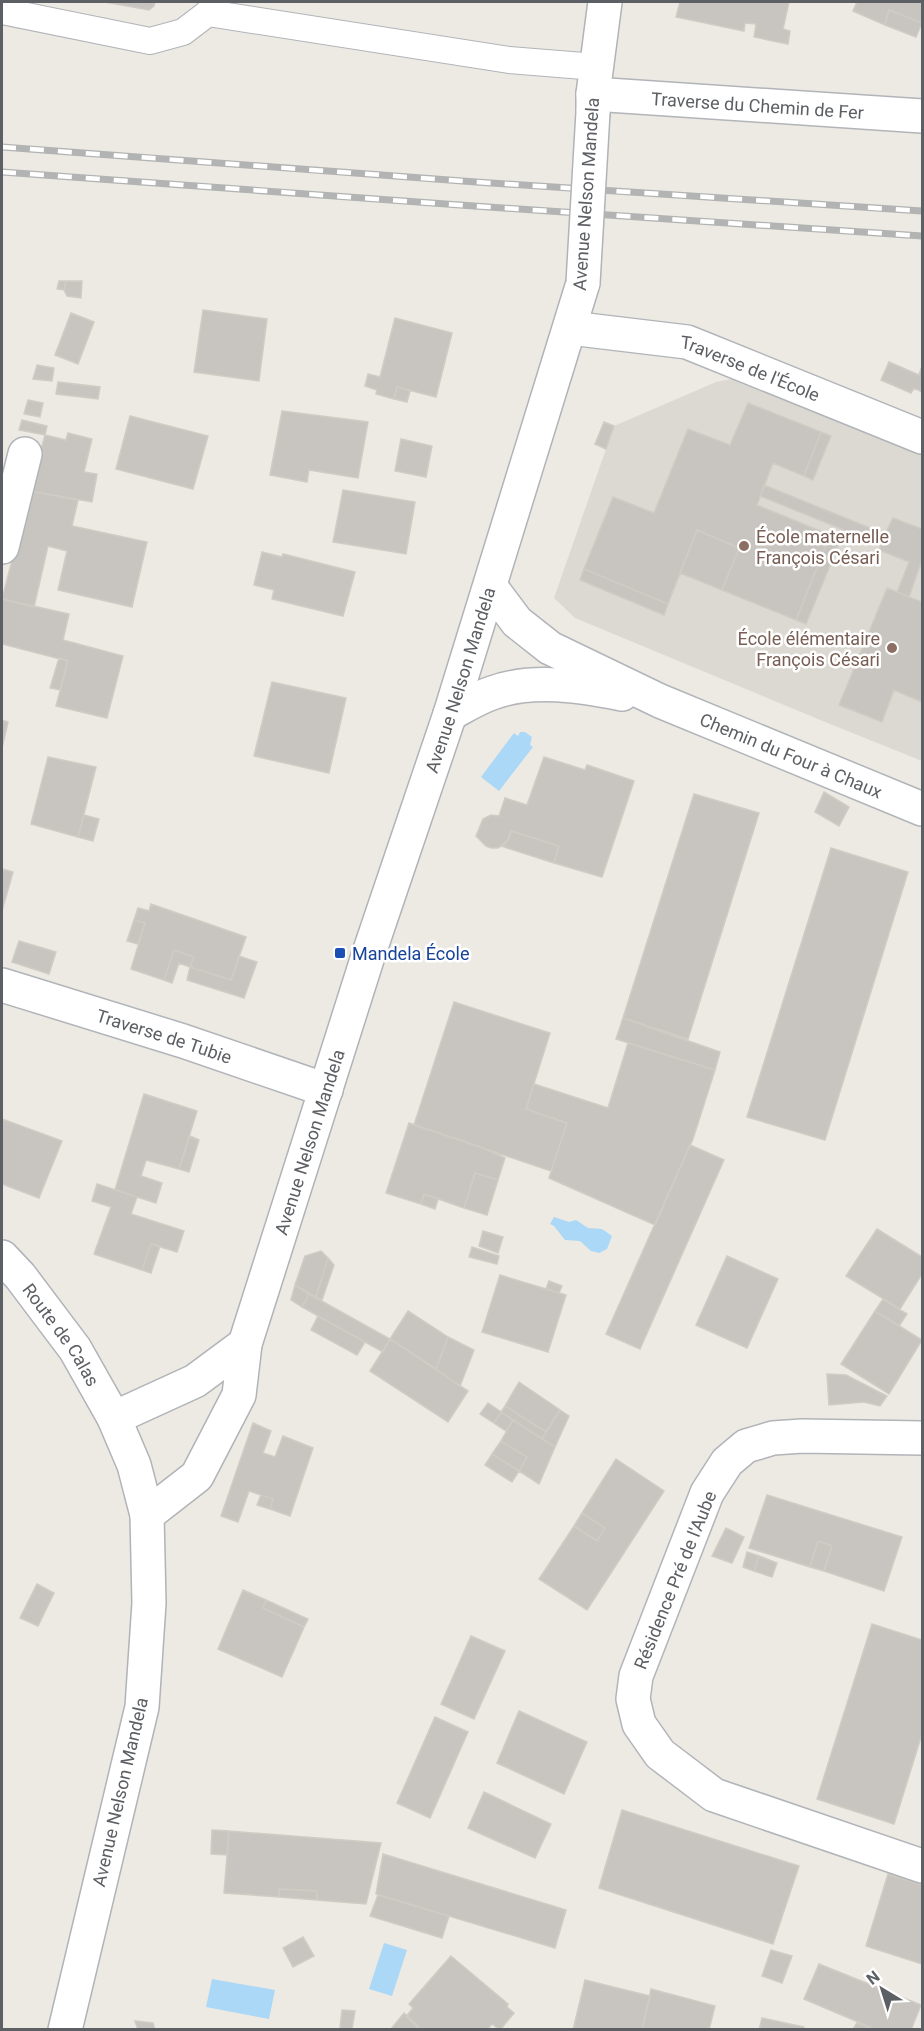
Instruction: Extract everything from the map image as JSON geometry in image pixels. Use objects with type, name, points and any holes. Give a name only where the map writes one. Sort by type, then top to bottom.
[{"type":"street","name":"Avenue Nelson Mandela","points":[[147,1515],[197,1476],[239,1395],[245,1344],[369,953],[450,714],[584,283],[594,91],[605,2]]},
{"type":"street","name":"Traverse du Chemin de Fer","points":[[594,91],[922,116]]},
{"type":"street","name":"Traverse de l'École","points":[[570,328],[687,342],[922,437]]},
{"type":"street","points":[[2,547],[25,454]]},
{"type":"street","name":"Chemin du Four à Chaux","points":[[490,586],[516,622],[550,648],[660,701],[922,809]]},
{"type":"street","name":"Chemin du Four à Chaux","points":[[450,714],[492,692],[539,684],[592,688],[660,701]]},
{"type":"street","name":"Traverse de Tubie","points":[[2,985],[183,1041],[326,1090]]},
{"type":"street","name":"Route de Calas","points":[[2,1257],[20,1276],[75,1349],[114,1418]]},
{"type":"street","points":[[114,1418],[195,1381],[245,1344]]},
{"type":"street","name":"Avenue Nelson Mandela","points":[[65,2030],[142,1707],[149,1603],[147,1515],[134,1465],[114,1418]]},
{"type":"street","name":"Résidence Pré de l'Aube","points":[[922,1438],[802,1436],[773,1438],[746,1446],[727,1462],[707,1493],[636,1676],[633,1699],[639,1724],[660,1754],[714,1795],[922,1866]]},
{"type":"lane","points":[[2,11],[150,41],[183,32],[213,7],[509,60],[594,91]]},
{"type":"shaded area","name":"École maternelle François Césari","points":[[741,377],[922,449],[922,761],[575,618],[554,598],[614,426],[716,382]]},
{"type":"water","points":[[520,732],[525,732],[532,737],[530,745],[533,747],[499,791],[481,777],[514,733],[518,736]]},
{"type":"water","points":[[554,1217],[569,1222],[576,1220],[588,1228],[602,1229],[612,1236],[607,1249],[599,1253],[591,1251],[580,1241],[565,1240],[550,1224]]},
{"type":"water","points":[[384,1943],[407,1950],[392,1996],[369,1989]]},
{"type":"water","points":[[212,1979],[275,1990],[269,2019],[206,2007]]},
{"type":"building","points":[[105,2],[155,2],[149,10]]},
{"type":"building","points":[[680,2],[789,2],[783,29],[790,31],[788,44],[754,37],[756,24],[745,23],[744,31],[676,17]]},
{"type":"building","points":[[857,2],[922,2],[922,23],[889,10],[885,25],[853,11]]},
{"type":"building","points":[[889,10],[922,23],[916,37],[885,25]]},
{"type":"building","points":[[59,281],[66,281],[64,290],[57,289]]},
{"type":"building","points":[[66,281],[82,281],[81,298],[67,296],[64,290]]},
{"type":"building","points":[[203,310],[267,319],[259,381],[194,372]]},
{"type":"building","points":[[71,313],[94,322],[78,364],[55,355]]},
{"type":"building","points":[[395,318],[452,333],[436,397],[397,387],[394,399],[376,394],[377,390],[365,386],[368,374],[380,377]]},
{"type":"building","points":[[889,362],[919,375],[922,366],[922,392],[914,388],[911,393],[881,380]]},
{"type":"building","points":[[37,365],[54,368],[52,381],[33,379]]},
{"type":"building","points":[[58,382],[100,387],[98,399],[56,394]]},
{"type":"building","points":[[397,387],[410,391],[407,402],[394,399]]},
{"type":"building","points":[[28,400],[43,403],[40,417],[24,414]]},
{"type":"building","points":[[748,403],[821,432],[804,476],[773,463],[757,505],[830,535],[796,620],[722,590],[739,548],[697,530],[668,604],[584,569],[613,497],[654,513],[688,429],[730,445]]},
{"type":"building","points":[[282,411],[368,422],[358,478],[309,470],[307,482],[270,475]]},
{"type":"building","points":[[130,416],[208,436],[193,489],[116,469]]},
{"type":"building","points":[[22,420],[47,426],[45,435],[19,430]]},
{"type":"building","points":[[604,422],[614,426],[606,449],[595,444]]},
{"type":"building","points":[[821,432],[831,436],[813,480],[804,476]]},
{"type":"building","points":[[68,433],[92,439],[84,472],[97,474],[92,502],[30,491],[45,435],[66,440]]},
{"type":"building","points":[[401,439],[432,446],[426,477],[395,471]]},
{"type":"building","points":[[764,485],[885,534],[893,518],[922,529],[922,560],[909,597],[897,592],[909,562],[879,550],[881,545],[760,496]]},
{"type":"building","points":[[343,490],[415,502],[406,554],[333,542]]},
{"type":"building","points":[[30,491],[78,500],[72,526],[147,542],[132,607],[58,590],[67,551],[48,546],[34,607],[2,599]]},
{"type":"building","points":[[697,530],[739,548],[722,590],[680,573]]},
{"type":"building","points":[[830,535],[841,539],[806,624],[796,620]]},
{"type":"building","points":[[262,552],[282,557],[283,554],[355,572],[343,616],[272,599],[274,590],[254,585]]},
{"type":"building","points":[[584,569],[668,604],[664,615],[580,580]]},
{"type":"building","name":"École élémentaire François Césari","points":[[887,588],[922,602],[922,702],[894,690],[882,722],[839,705]]},
{"type":"building","points":[[2,599],[69,614],[63,640],[123,656],[107,718],[56,706],[68,661],[2,644]]},
{"type":"building","points":[[59,658],[68,661],[60,690],[50,688]]},
{"type":"building","points":[[272,682],[346,698],[329,773],[254,756]]},
{"type":"building","points":[[2,720],[8,722],[2,748]]},
{"type":"building","points":[[48,757],[96,767],[78,837],[31,824]]},
{"type":"building","points":[[544,757],[585,770],[587,765],[634,781],[602,877],[554,863],[559,846],[511,831],[506,843],[498,848],[491,848],[476,836],[483,819],[491,815],[499,816],[505,798],[527,805]]},
{"type":"building","points":[[824,792],[849,807],[839,826],[815,812]]},
{"type":"building","points":[[694,794],[759,813],[688,1039],[623,1018]]},
{"type":"building","points":[[84,815],[99,819],[93,841],[78,837]]},
{"type":"building","points":[[511,831],[559,846],[554,863],[501,846],[509,839]]},
{"type":"building","points":[[831,848],[908,872],[825,1140],[747,1117]]},
{"type":"building","points":[[2,869],[13,872],[2,911]]},
{"type":"building","points":[[151,904],[246,937],[231,980],[190,967],[194,957],[174,950],[164,980],[131,969],[145,923],[134,920],[138,908],[149,911]]},
{"type":"building","points":[[134,920],[145,923],[138,944],[127,941]]},
{"type":"building","points":[[19,941],[56,952],[49,974],[12,962]]},
{"type":"building","points":[[174,950],[194,957],[190,967],[179,963],[172,983],[164,980]]},
{"type":"building","points":[[239,956],[257,962],[244,998],[187,980],[190,967],[231,980]]},
{"type":"building","points":[[454,1002],[550,1033],[526,1109],[567,1123],[551,1171],[414,1125]]},
{"type":"building","points":[[623,1018],[720,1052],[715,1070],[616,1039]]},
{"type":"building","points":[[628,1043],[715,1070],[693,1139],[655,1225],[549,1178],[567,1123],[526,1109],[534,1084],[608,1108]]},
{"type":"building","points":[[144,1094],[197,1111],[179,1169],[146,1160],[141,1176],[162,1183],[156,1203],[115,1190]]},
{"type":"building","points":[[2,1119],[62,1141],[39,1198],[2,1184]]},
{"type":"building","points":[[409,1123],[481,1147],[505,1158],[498,1180],[475,1173],[464,1208],[424,1194],[421,1204],[386,1193]]},
{"type":"building","points":[[190,1136],[199,1140],[189,1172],[179,1169]]},
{"type":"building","points":[[690,1145],[724,1160],[640,1349],[606,1334]]},
{"type":"building","points":[[475,1173],[498,1180],[487,1215],[464,1208]]},
{"type":"building","points":[[97,1184],[137,1197],[131,1214],[184,1231],[177,1252],[151,1244],[142,1270],[94,1254],[111,1207],[92,1201]]},
{"type":"building","points":[[424,1194],[438,1199],[435,1209],[421,1204]]},
{"type":"building","points":[[877,1229],[922,1257],[922,1274],[900,1309],[846,1276]]},
{"type":"building","points":[[483,1231],[503,1237],[498,1253],[479,1246]]},
{"type":"building","points":[[151,1244],[160,1246],[151,1273],[142,1270]]},
{"type":"building","points":[[472,1247],[499,1256],[497,1264],[469,1257]]},
{"type":"building","points":[[321,1251],[328,1258],[316,1297],[295,1285],[305,1256]]},
{"type":"building","points":[[727,1256],[778,1279],[747,1348],[696,1325]]},
{"type":"building","points":[[328,1258],[334,1265],[322,1300],[316,1297]]},
{"type":"building","points":[[500,1275],[566,1295],[548,1352],[482,1332]]},
{"type":"building","points":[[549,1281],[562,1286],[559,1293],[546,1289]]},
{"type":"building","points":[[295,1285],[309,1294],[302,1307],[291,1300]]},
{"type":"building","points":[[309,1294],[390,1339],[383,1352],[302,1307]]},
{"type":"building","points":[[883,1299],[907,1314],[899,1326],[875,1311]]},
{"type":"building","points":[[408,1311],[448,1337],[436,1369],[390,1339]]},
{"type":"building","points":[[875,1311],[922,1340],[889,1394],[841,1364]]},
{"type":"building","points":[[318,1316],[365,1342],[357,1355],[311,1330]]},
{"type":"building","points":[[448,1337],[474,1350],[460,1386],[436,1369]]},
{"type":"building","points":[[390,1339],[468,1391],[448,1422],[370,1371]]},
{"type":"building","points":[[827,1374],[846,1375],[887,1396],[880,1406],[864,1402],[829,1405]]},
{"type":"building","points":[[519,1382],[560,1410],[546,1432],[505,1406]]},
{"type":"building","points":[[488,1403],[501,1412],[494,1423],[480,1414]]},
{"type":"building","points":[[505,1406],[546,1432],[542,1439],[501,1412]]},
{"type":"building","points":[[560,1410],[569,1416],[555,1447],[542,1439]]},
{"type":"building","points":[[501,1412],[513,1420],[506,1431],[494,1423]]},
{"type":"building","points":[[513,1420],[555,1447],[539,1484],[519,1471],[527,1457],[501,1441]]},
{"type":"building","points":[[253,1423],[271,1431],[263,1453],[275,1457],[283,1436],[313,1448],[290,1516],[270,1509],[273,1499],[249,1491],[238,1522],[221,1516]]},
{"type":"building","points":[[501,1441],[527,1457],[519,1471],[492,1454]]},
{"type":"building","points":[[492,1454],[519,1471],[512,1482],[485,1465]]},
{"type":"building","points":[[616,1459],[664,1491],[587,1610],[539,1579],[574,1526],[597,1541],[605,1528],[582,1513]]},
{"type":"building","points":[[261,1495],[273,1499],[270,1509],[257,1505]]},
{"type":"building","points":[[767,1495],[902,1537],[884,1591],[824,1571],[832,1546],[818,1541],[810,1567],[749,1548]]},
{"type":"building","points":[[582,1513],[605,1528],[597,1541],[574,1526]]},
{"type":"building","points":[[726,1528],[744,1537],[732,1563],[712,1556]]},
{"type":"building","points":[[818,1541],[832,1546],[824,1571],[810,1567]]},
{"type":"building","points":[[747,1552],[759,1556],[754,1571],[743,1567]]},
{"type":"building","points":[[759,1556],[777,1563],[772,1577],[754,1571]]},
{"type":"building","points":[[37,1584],[54,1593],[38,1626],[20,1618]]},
{"type":"building","points":[[243,1590],[266,1600],[263,1608],[304,1627],[282,1677],[218,1649]]},
{"type":"building","points":[[266,1600],[308,1619],[304,1627],[263,1608]]},
{"type":"building","points":[[872,1624],[922,1640],[922,1734],[894,1824],[817,1799]]},
{"type":"building","points":[[471,1636],[505,1651],[474,1719],[441,1704]]},
{"type":"building","points":[[519,1711],[587,1742],[564,1794],[497,1763]]},
{"type":"building","points":[[435,1717],[468,1732],[430,1818],[397,1803]]},
{"type":"building","points":[[484,1792],[551,1824],[535,1858],[468,1828]]},
{"type":"building","points":[[622,1810],[799,1866],[773,1944],[599,1888]]},
{"type":"building","points":[[212,1830],[229,1831],[227,1855],[211,1854]]},
{"type":"building","points":[[229,1831],[381,1843],[366,1904],[317,1900],[317,1891],[279,1889],[279,1897],[224,1893]]},
{"type":"building","points":[[383,1854],[566,1910],[555,1948],[376,1894]]},
{"type":"building","points":[[888,1874],[922,1885],[922,1964],[866,1946]]},
{"type":"building","points":[[279,1889],[317,1891],[317,1900],[279,1897]]},
{"type":"building","points":[[378,1895],[449,1916],[442,1938],[370,1916]]},
{"type":"building","points":[[303,1937],[314,1956],[293,1967],[283,1948]]},
{"type":"building","points":[[771,1950],[792,1956],[782,1983],[762,1976]]},
{"type":"building","points":[[451,1956],[508,2004],[507,2007],[514,2013],[500,2030],[492,2024],[487,2030],[422,2030],[406,2017],[413,2008],[409,2004]]},
{"type":"building","points":[[819,1964],[921,2005],[911,2030],[877,2030],[804,1999]]},
{"type":"building","points":[[585,1980],[650,1996],[642,2030],[573,2030]]},
{"type":"building","points":[[651,1989],[715,2006],[709,2030],[642,2030]]},
{"type":"building","points":[[342,2010],[355,2011],[352,2029],[340,2028]]},
{"type":"building","points":[[404,2013],[418,2026],[415,2030],[392,2030],[391,2029]]},
{"type":"building","points":[[762,2018],[804,2027],[803,2030],[759,2030]]},
{"type":"building","points":[[135,2021],[153,2023],[155,2030],[138,2030]]},
{"type":"building","points":[[857,2023],[869,2028],[869,2030],[853,2029]]},
{"type":"railway","points":[[2,147],[476,182],[922,211]]},
{"type":"railway","points":[[2,172],[922,236]]},
{"type":"place","name":"École maternelle François Césari","points":[[744,546]]},
{"type":"place","name":"École élémentaire François Césari","points":[[892,648]]},
{"type":"place","name":"Mandela École","points":[[340,953]]}]
